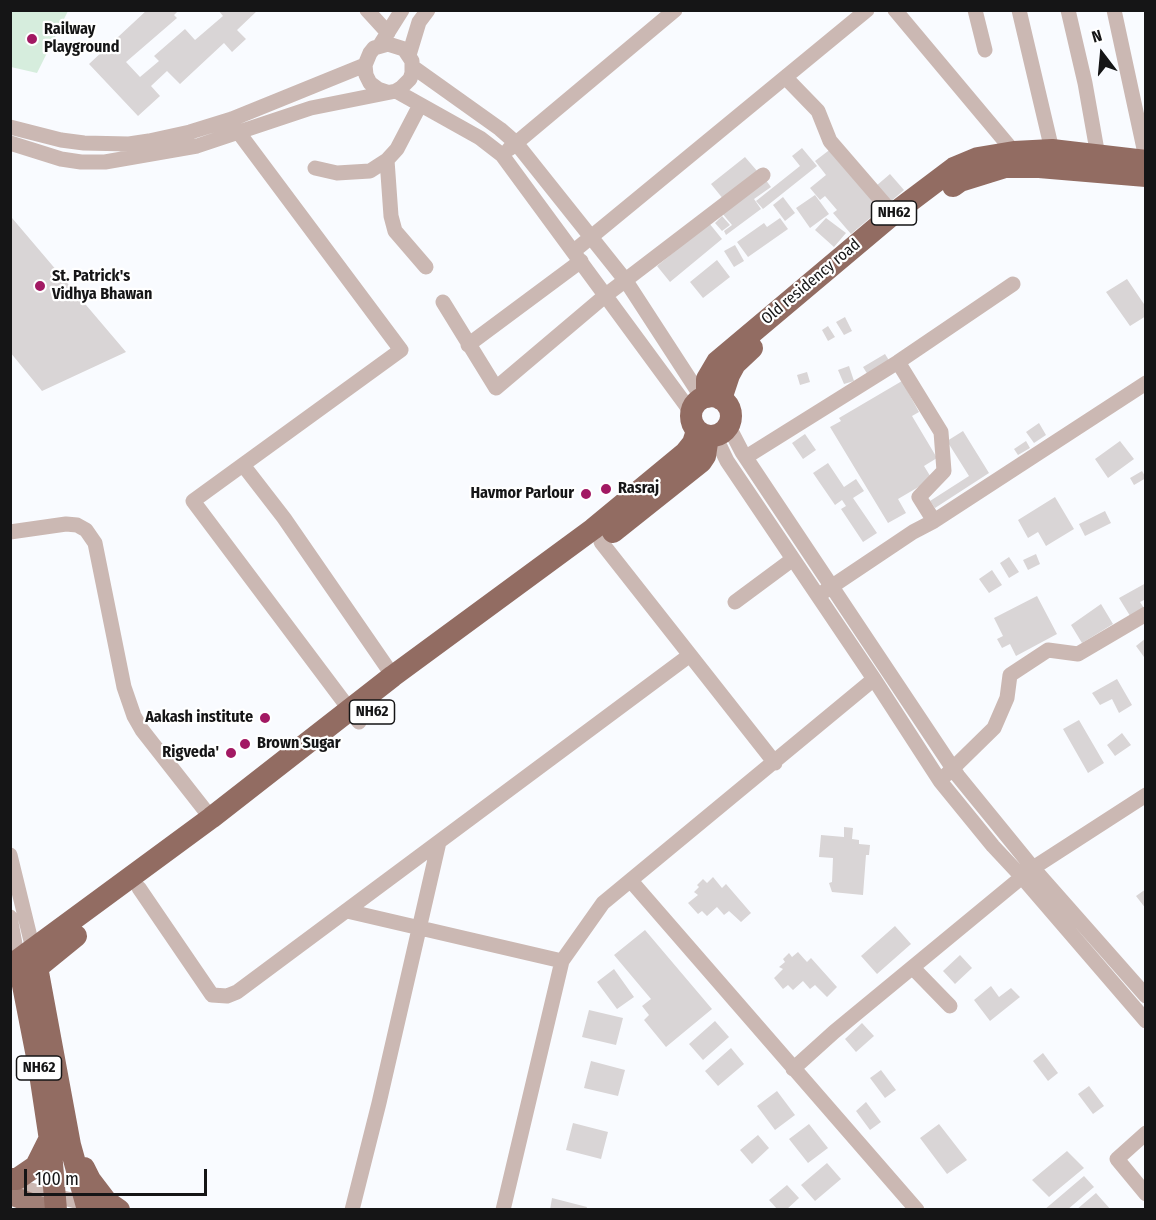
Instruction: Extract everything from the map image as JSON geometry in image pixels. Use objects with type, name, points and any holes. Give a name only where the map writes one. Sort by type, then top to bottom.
[{"type":"highway","name":"Old residency road","points":[[709,417],[707,379],[717,362],[893,214],[954,168],[978,158],[1014,152],[1052,150],[1146,159]]},
{"type":"highway","name":"Old residency road","points":[[709,417],[729,375],[745,353],[924,206],[960,181],[1005,167],[1038,167],[1146,176]]},
{"type":"highway","name":"NH62","points":[[28,964],[211,818],[601,542],[694,469],[705,456],[709,417]]},
{"type":"highway","name":"NH62","points":[[28,964],[231,821],[355,716],[393,676],[594,529],[685,453],[709,417]]},
{"type":"highway","name":"NH62","points":[[28,964],[59,1140],[53,1198]]},
{"type":"highway","name":"NH62","points":[[59,1140],[77,1173],[87,1207]]},
{"type":"highway","points":[[10,1179],[17,1179],[36,1166],[59,1140],[106,1201],[119,1209]]},
{"type":"main road","points":[[10,1195],[53,1198]]},
{"type":"street","points":[[368,10],[384,39],[396,45],[411,61],[516,143],[626,281],[709,417],[727,461],[940,781],[993,846],[1028,873],[1146,996]]},
{"type":"street","points":[[402,10],[384,39],[370,53],[365,65],[370,83],[378,89],[391,91],[420,105],[480,138],[502,155],[606,294],[709,417],[746,457],[953,768],[1028,873],[1146,1021]]},
{"type":"street","points":[[10,143],[61,159],[105,162],[197,146],[311,108],[402,88],[410,79],[411,61],[419,22],[428,10]]},
{"type":"street","points":[[502,155],[675,10]]},
{"type":"street","points":[[468,345],[577,256],[591,237],[867,10]]},
{"type":"street","points":[[895,10],[1014,152]]},
{"type":"street","points":[[975,10],[985,50]]},
{"type":"street","points":[[1019,10],[1052,150]]},
{"type":"street","points":[[1068,10],[1085,83],[1098,156]]},
{"type":"street","points":[[1114,10],[1146,159]]},
{"type":"street","points":[[10,127],[60,140],[84,143],[129,144],[149,141],[190,132],[232,119],[365,65]]},
{"type":"street","points":[[786,78],[818,111],[830,141],[893,214]]},
{"type":"street","points":[[315,168],[337,174],[370,171],[387,160],[397,149],[420,105]]},
{"type":"street","points":[[239,133],[401,350],[193,501],[355,716]]},
{"type":"street","points":[[387,160],[391,216],[395,231],[426,267]]},
{"type":"street","points":[[443,303],[496,388],[606,294],[763,175]]},
{"type":"street","points":[[746,457],[898,362],[1013,284]]},
{"type":"street","points":[[898,362],[941,432],[944,471],[919,496],[934,521]]},
{"type":"street","points":[[818,596],[913,532],[934,521],[1146,383]]},
{"type":"street","points":[[243,465],[284,518],[393,676]]},
{"type":"street","points":[[10,532],[66,524],[77,525],[86,530],[94,543],[124,687],[134,716],[142,730],[211,818]]},
{"type":"street","points":[[601,542],[775,763]]},
{"type":"street","points":[[735,602],[793,559]]},
{"type":"street","points":[[940,781],[994,728],[1007,698],[1010,675],[1048,651],[1078,654],[1146,614]]},
{"type":"street","points":[[139,888],[212,995],[219,996],[237,992],[690,655]]},
{"type":"street","points":[[503,1209],[562,961],[603,903],[874,679]]},
{"type":"street","points":[[793,1069],[834,1032],[1028,873],[1146,795]]},
{"type":"street","points":[[352,1209],[439,842]]},
{"type":"street","points":[[10,855],[28,964]]},
{"type":"street","points":[[631,881],[917,1209]]},
{"type":"street","points":[[346,911],[562,961]]},
{"type":"street","points":[[10,917],[28,964]]},
{"type":"street","points":[[913,968],[950,1006]]},
{"type":"street","points":[[1146,1133],[1117,1159],[1146,1194]]},
{"type":"street","points":[[10,1185],[87,1207],[109,1209]]},
{"type":"green space","name":"Railway Playground","points":[[11,10],[68,11],[37,73],[11,67]]},
{"type":"building","points":[[147,10],[179,10],[174,15],[177,18],[126,62],[140,77],[159,61],[154,56],[185,29],[195,40],[223,16],[218,10],[258,10],[237,30],[246,39],[232,52],[224,43],[180,84],[167,71],[151,86],[160,96],[138,116],[89,64]]},
{"type":"building","points":[[802,148],[817,166],[763,209],[756,201],[800,166],[792,156]]},
{"type":"building","points":[[832,148],[882,208],[851,234],[833,213],[837,210],[825,196],[820,200],[810,188],[826,175],[815,161]]},
{"type":"building","points":[[745,157],[758,172],[724,200],[711,184]]},
{"type":"building","points":[[890,174],[904,190],[890,202],[876,186]]},
{"type":"building","points":[[765,179],[771,187],[754,199],[761,209],[726,235],[724,231],[732,225],[721,212]]},
{"type":"building","points":[[815,195],[829,214],[810,228],[796,208]]},
{"type":"building","points":[[783,197],[795,213],[785,221],[773,205]]},
{"type":"building","points":[[722,216],[730,225],[722,231],[715,223]]},
{"type":"building","name":"St. Patrick's Vidhya Bhawan","points":[[12,218],[126,352],[42,391],[10,352]]},
{"type":"building","points":[[780,218],[788,229],[748,257],[737,242],[764,223],[767,227]]},
{"type":"building","points":[[826,218],[846,233],[834,247],[815,230]]},
{"type":"building","points":[[709,223],[722,239],[670,282],[657,266]]},
{"type":"building","points":[[735,245],[744,261],[734,267],[724,251]]},
{"type":"building","points":[[717,260],[730,277],[703,298],[690,282]]},
{"type":"building","points":[[1127,279],[1146,307],[1146,316],[1130,326],[1106,292]]},
{"type":"building","points":[[845,317],[852,331],[844,335],[836,322]]},
{"type":"building","points":[[828,326],[835,337],[828,341],[822,330]]},
{"type":"building","points":[[885,354],[890,362],[868,375],[863,367]]},
{"type":"building","points":[[849,366],[854,381],[844,384],[838,370]]},
{"type":"building","points":[[807,372],[810,382],[800,385],[797,375]]},
{"type":"building","points":[[902,381],[919,412],[912,416],[937,458],[924,466],[932,479],[898,499],[906,513],[888,523],[830,427],[841,421],[839,418]]},
{"type":"building","points":[[1039,423],[1046,435],[1034,443],[1026,432]]},
{"type":"building","points":[[963,431],[989,473],[935,508],[930,501],[969,476],[947,441]]},
{"type":"building","points":[[805,434],[816,450],[803,459],[792,443]]},
{"type":"building","points":[[1026,441],[1030,448],[1018,455],[1014,449]]},
{"type":"building","points":[[1120,441],[1134,459],[1108,478],[1095,459]]},
{"type":"building","points":[[828,463],[844,487],[856,479],[864,491],[853,498],[877,533],[863,542],[841,509],[846,506],[842,500],[835,505],[813,473]]},
{"type":"building","points":[[1142,471],[1146,478],[1134,485],[1130,478]]},
{"type":"building","points":[[1055,497],[1074,529],[1046,546],[1038,532],[1028,538],[1018,520]]},
{"type":"building","points":[[1105,511],[1111,523],[1085,536],[1079,524]]},
{"type":"building","points":[[1036,554],[1040,564],[1028,570],[1023,560]]},
{"type":"building","points":[[1009,557],[1019,572],[1009,578],[1000,563]]},
{"type":"building","points":[[992,570],[1002,585],[989,593],[979,579]]},
{"type":"building","points":[[1146,583],[1146,599],[1140,602],[1146,611],[1132,619],[1119,598]]},
{"type":"building","points":[[1037,596],[1057,634],[1016,656],[1010,644],[1002,648],[997,639],[1003,636],[994,618]]},
{"type":"building","points":[[1101,604],[1113,624],[1082,643],[1071,625]]},
{"type":"building","points":[[1146,638],[1146,656],[1144,657],[1136,646]]},
{"type":"building","points":[[1117,679],[1132,705],[1119,713],[1112,699],[1100,705],[1092,693]]},
{"type":"building","points":[[1079,720],[1104,763],[1088,773],[1063,729]]},
{"type":"building","points":[[1122,733],[1131,745],[1115,756],[1107,745]]},
{"type":"building","points":[[844,827],[853,828],[852,839],[859,840],[859,844],[870,845],[869,855],[866,855],[863,895],[832,892],[829,883],[832,882],[833,858],[819,857],[821,835],[844,837]]},
{"type":"building","points":[[713,877],[722,888],[726,884],[751,913],[741,922],[729,911],[724,915],[717,907],[707,916],[702,911],[698,914],[688,903],[698,895],[694,892],[699,887],[697,885],[703,879],[707,883]]},
{"type":"building","points":[[1146,889],[1146,909],[1136,896]]},
{"type":"building","points":[[895,926],[911,944],[877,974],[861,956]]},
{"type":"building","points":[[645,930],[712,1009],[666,1047],[644,1020],[649,1015],[642,1006],[651,999],[614,955]]},
{"type":"building","points":[[798,952],[807,962],[811,958],[837,987],[827,997],[815,985],[810,989],[803,981],[793,990],[788,985],[783,989],[774,978],[783,969],[779,967],[785,962],[783,959],[789,953],[792,957]]},
{"type":"building","points":[[960,955],[972,968],[955,984],[943,971]]},
{"type":"building","points":[[614,969],[634,997],[617,1009],[597,982]]},
{"type":"building","points":[[991,986],[999,997],[1011,988],[1020,997],[990,1021],[974,1000]]},
{"type":"building","points":[[589,1010],[623,1018],[616,1045],[582,1037]]},
{"type":"building","points":[[715,1021],[729,1037],[703,1060],[689,1044]]},
{"type":"building","points":[[862,1023],[874,1036],[856,1052],[845,1039]]},
{"type":"building","points":[[731,1048],[744,1064],[718,1086],[705,1071]]},
{"type":"building","points":[[1043,1053],[1058,1073],[1048,1081],[1033,1061]]},
{"type":"building","points":[[591,1061],[625,1070],[618,1096],[584,1088]]},
{"type":"building","points":[[881,1070],[896,1090],[885,1098],[870,1078]]},
{"type":"building","points":[[1089,1086],[1104,1106],[1093,1114],[1078,1094]]},
{"type":"building","points":[[777,1091],[795,1115],[775,1130],[757,1106]]},
{"type":"building","points":[[866,1102],[881,1122],[870,1130],[856,1111]]},
{"type":"building","points":[[573,1123],[608,1132],[601,1159],[566,1150]]},
{"type":"building","points":[[809,1124],[828,1148],[808,1163],[789,1139]]},
{"type":"building","points":[[939,1124],[967,1160],[947,1174],[920,1138]]},
{"type":"building","points":[[758,1135],[769,1148],[752,1164],[740,1150]]},
{"type":"building","points":[[1067,1151],[1084,1168],[1049,1197],[1032,1180]]},
{"type":"building","points":[[827,1163],[841,1179],[815,1201],[801,1185]]},
{"type":"building","points":[[1084,1176],[1094,1187],[1067,1210],[1044,1210]]},
{"type":"building","points":[[787,1185],[799,1198],[786,1210],[778,1210],[769,1200]]},
{"type":"building","points":[[1096,1193],[1111,1210],[1076,1210]]},
{"type":"building","points":[[552,1198],[587,1207],[586,1210],[550,1210]]},
{"type":"place","name":"Railway Playground","points":[[32,39]]},
{"type":"place","name":"St. Patrick's Vidhya Bhawan","points":[[40,286]]},
{"type":"place","name":"Rasraj","points":[[606,489]]},
{"type":"place","name":"Havmor Parlour","points":[[586,494]]},
{"type":"place","name":"Aakash institute","points":[[265,718]]},
{"type":"place","name":"Brown Sugar","points":[[245,744]]},
{"type":"place","name":"Rigveda'","points":[[231,753]]}]
